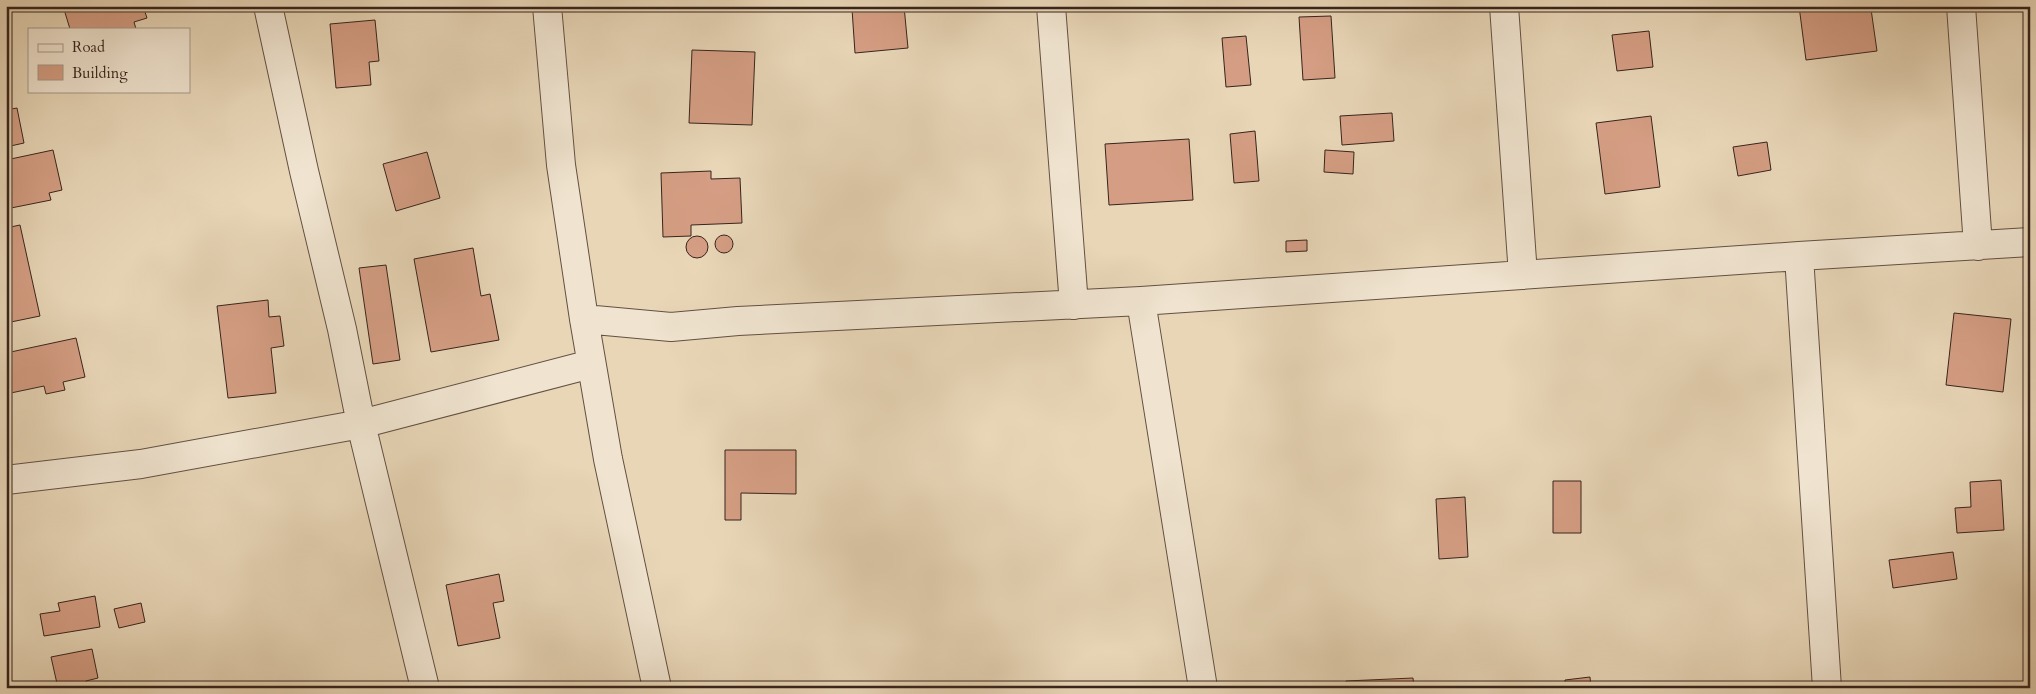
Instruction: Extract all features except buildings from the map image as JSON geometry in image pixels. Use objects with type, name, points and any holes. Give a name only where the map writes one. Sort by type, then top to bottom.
[{"type":"street","points":[[268,6],[304,171],[342,329],[361,424],[425,688]]},
{"type":"street","points":[[547,6],[561,165],[591,364],[631,572],[658,688]]},
{"type":"street","points":[[1051,6],[1074,304]]},
{"type":"street","points":[[1504,6],[1523,275]]},
{"type":"street","points":[[1961,6],[1978,246]]},
{"type":"street","points":[[584,319],[670,327],[738,321],[1140,301],[2030,242]]},
{"type":"street","points":[[1799,256],[1827,688]]},
{"type":"street","points":[[1140,301],[1203,688]]},
{"type":"street","points":[[6,480],[141,464],[361,424],[591,364]]}]
